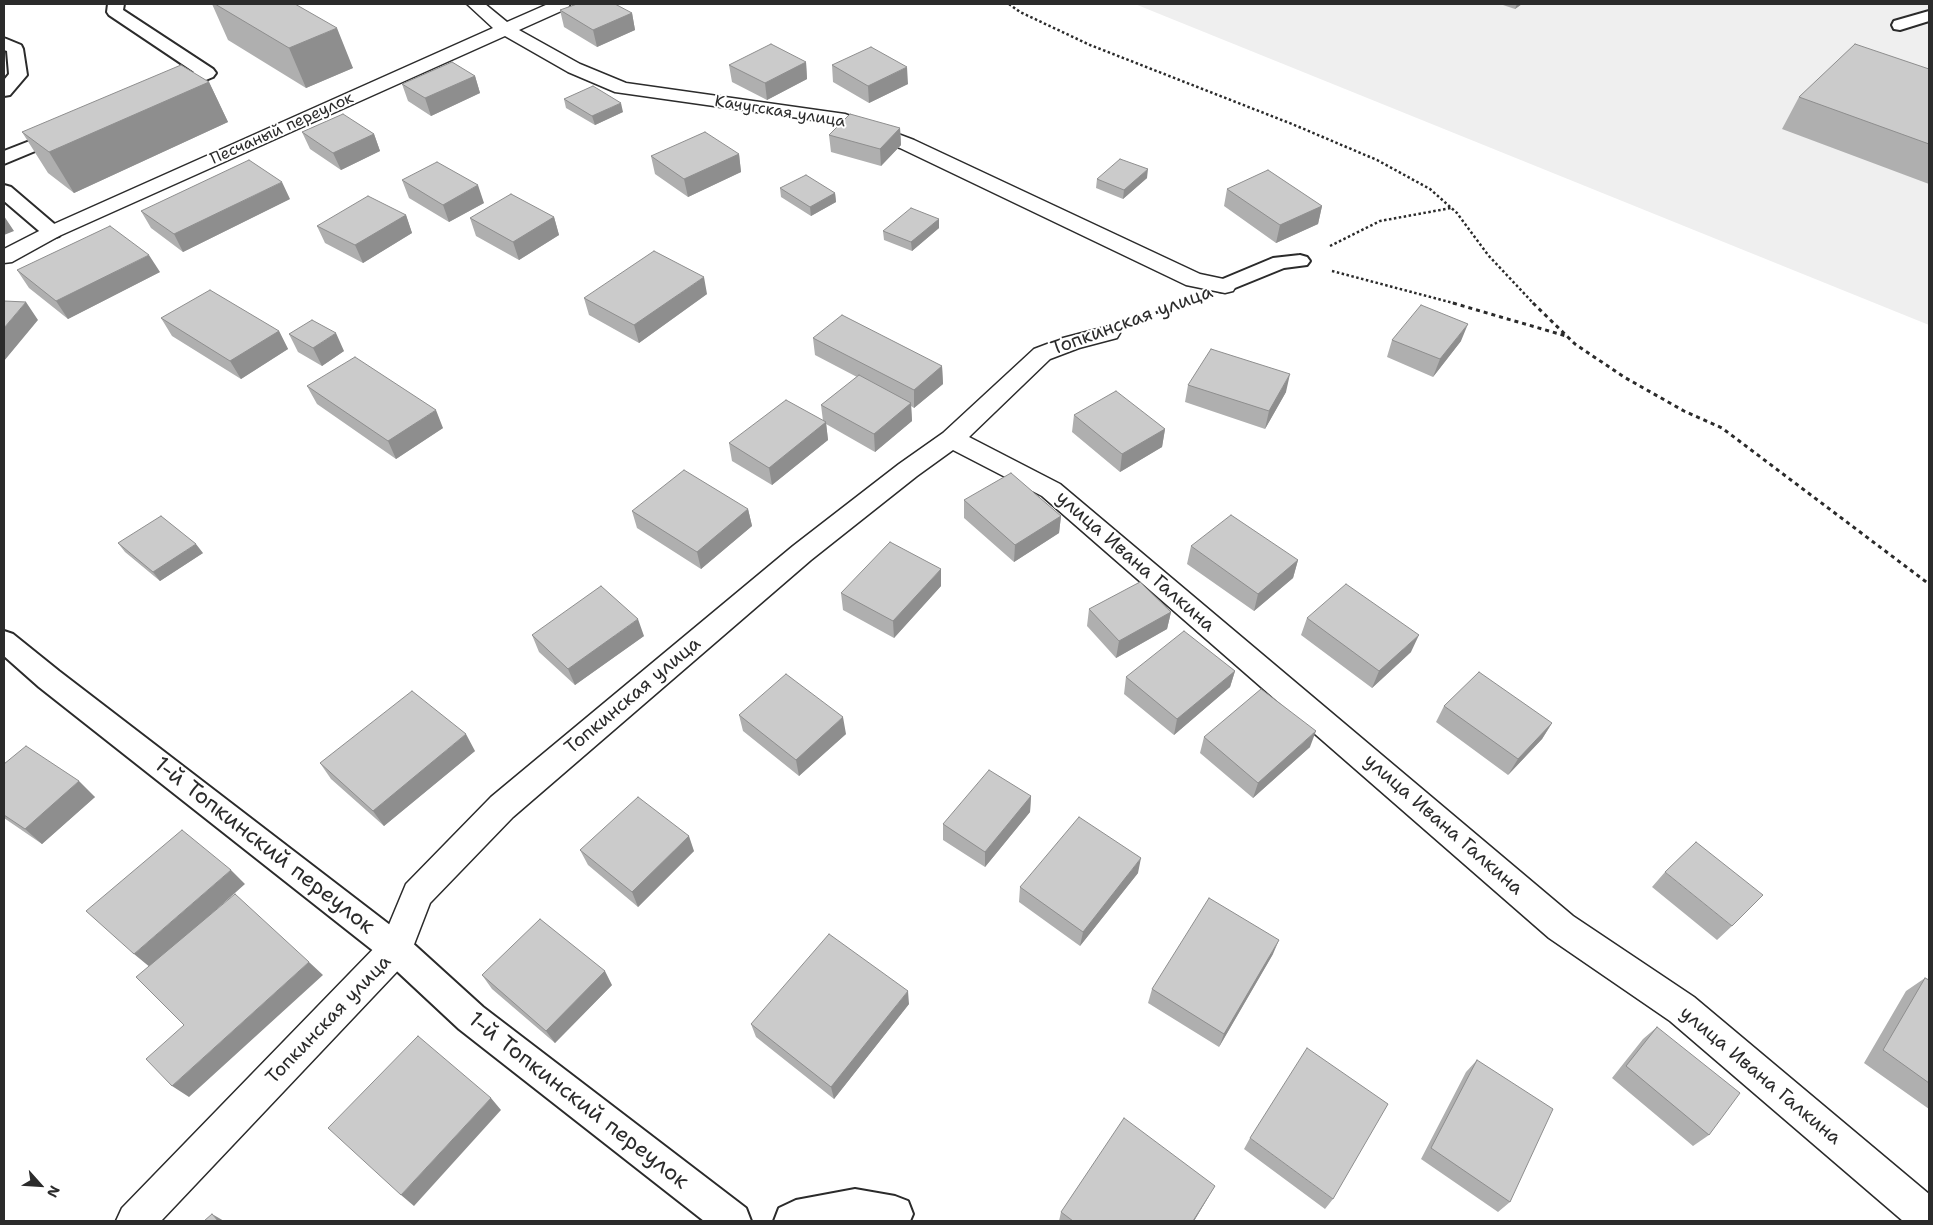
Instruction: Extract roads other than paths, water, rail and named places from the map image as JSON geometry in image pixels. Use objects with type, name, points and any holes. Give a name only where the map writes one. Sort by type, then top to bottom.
[{"type":"street","name":"Качугская улица","points":[[475,4],[505,29],[574,68],[622,88],[752,108],[838,118],[907,144],[1194,280],[1225,286]]},
{"type":"street","name":"Песчаный переулок","points":[[4,257],[52,232],[562,4]]},
{"type":"street","name":"Топкинская улица","points":[[135,1221],[396,950],[417,894],[502,807],[802,553],[908,470],[952,439],[1042,354],[1071,343],[1109,333]]},
{"type":"street","name":"улица Ивана Галкина","points":[[952,439],[1051,490],[1562,927],[1682,1009],[1929,1220]]},
{"type":"lane","points":[[116,4],[115,12],[207,73],[154,95]]},
{"type":"lane","points":[[1900,25],[1929,16]]},
{"type":"lane","points":[[4,43],[16,49],[18,75],[4,91]]},
{"type":"lane","points":[[4,158],[74,128]]},
{"type":"lane","points":[[4,191],[52,232]]},
{"type":"lane","points":[[1225,286],[1280,262],[1300,261]]},
{"type":"lane","name":"1-й Топкинский переулок","points":[[4,641],[57,685],[396,950],[471,1018],[733,1221]]},
{"type":"lane","points":[[792,1221],[796,1218],[855,1207],[895,1214]]}]
